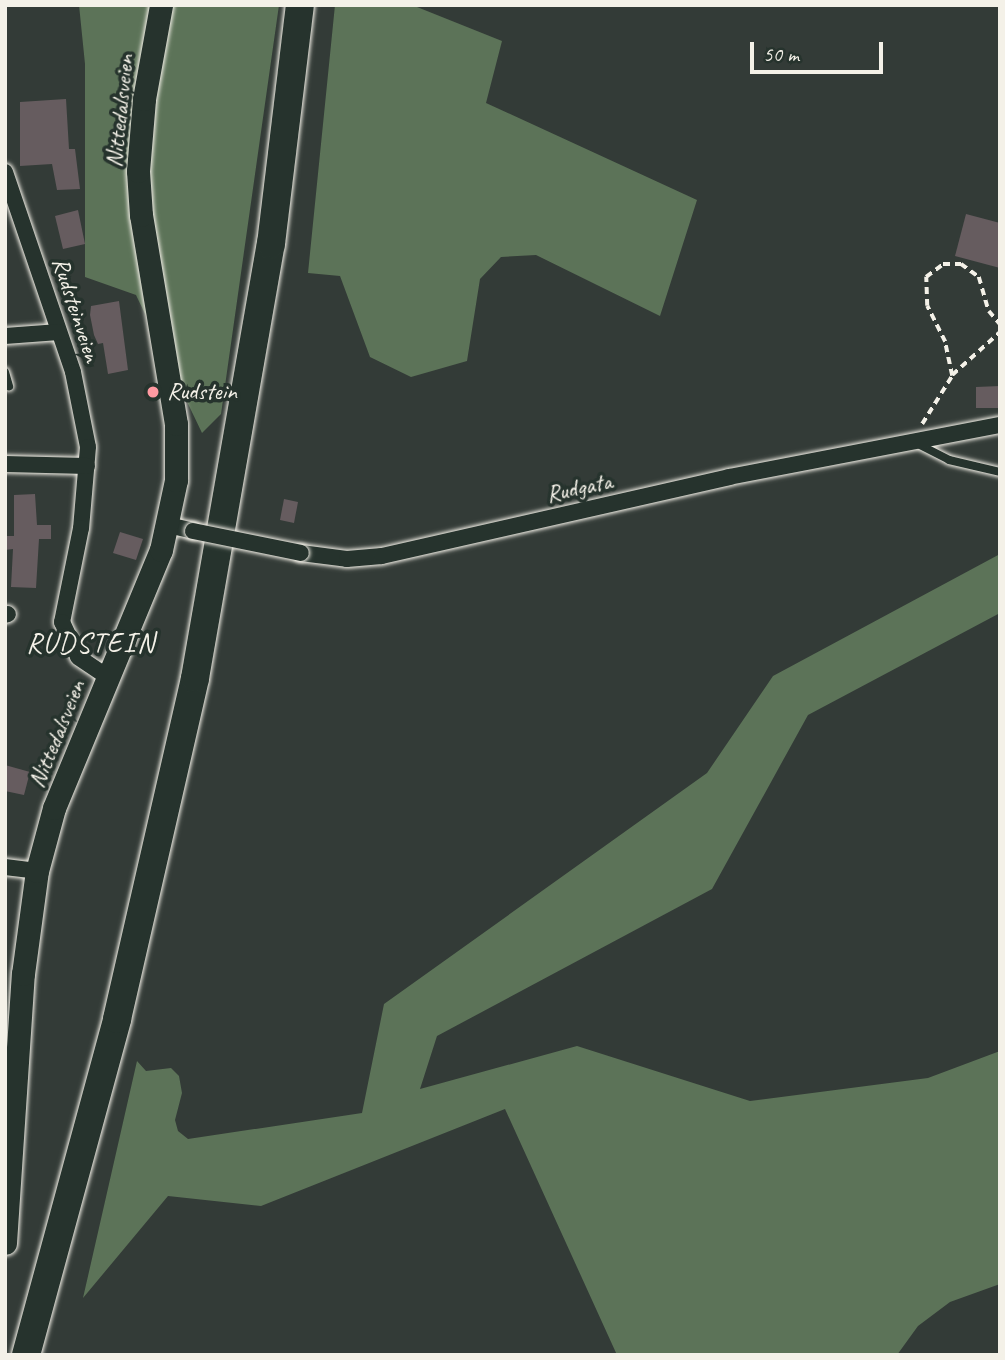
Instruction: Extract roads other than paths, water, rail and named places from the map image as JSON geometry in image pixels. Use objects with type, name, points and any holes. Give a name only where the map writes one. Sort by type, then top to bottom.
[{"type":"highway","points":[[26,1355],[108,1055],[195,678],[271,244],[299,5]]},
{"type":"highway","points":[[41,1355],[132,1023],[213,669],[274,328],[315,5]]},
{"type":"main road","name":"Nittedalsveien","points":[[5,1244],[23,974],[37,871],[54,808],[168,525],[176,480],[176,424],[141,215],[138,171],[144,99],[161,5]]},
{"type":"street","name":"Rudsteinveien","points":[[5,172],[59,332],[80,404],[87,466],[81,528],[62,622],[78,657],[108,677]]},
{"type":"street","points":[[5,336],[59,332]]},
{"type":"street","name":"Rudgata","points":[[168,525],[301,553],[347,559],[382,555],[910,440],[1000,425]]},
{"type":"street","points":[[5,464],[87,466]]},
{"type":"street","points":[[5,866],[37,871]]},
{"type":"lane","points":[[5,372],[9,386]]},
{"type":"lane","points":[[910,440],[949,460],[1000,472]]},
{"type":"place","name":"Rudstein","points":[[153,392]]},
{"type":"district","name":"RUDSTEIN","points":[[91,643]]}]
